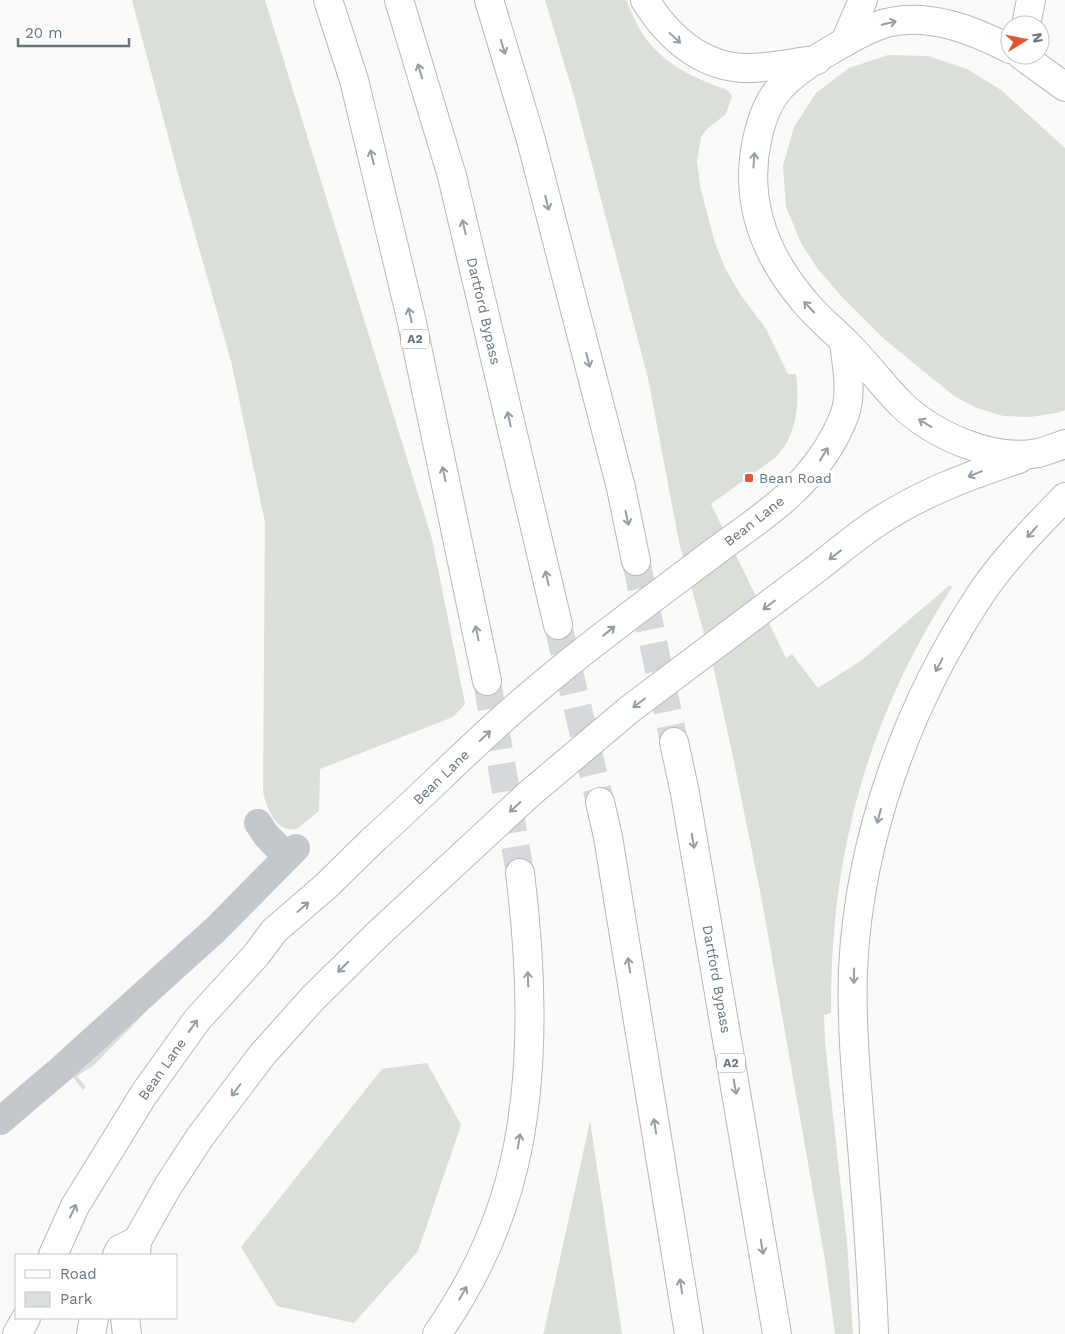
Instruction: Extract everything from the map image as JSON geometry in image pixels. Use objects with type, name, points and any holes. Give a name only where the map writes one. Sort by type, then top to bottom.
[{"type":"main road","name":"A2","points":[[328,0],[354,80],[411,318],[487,681]]},
{"type":"main road","name":"Dartford Bypass","points":[[399,0],[452,176],[558,625]]},
{"type":"main road","points":[[488,0],[531,140],[621,488],[636,561]]},
{"type":"main road","points":[[645,0],[660,23],[675,39],[694,53],[715,63],[749,68],[817,60]]},
{"type":"main road","points":[[844,42],[863,0]]},
{"type":"main road","points":[[1028,15],[1031,0]]},
{"type":"main road","points":[[1000,45],[967,30],[938,22],[910,20],[886,23],[869,29],[844,42],[783,85],[774,96],[761,123],[755,150],[754,196],[761,229],[777,265],[804,302],[844,341],[912,414],[961,442],[988,451],[1009,454],[1038,453]]},
{"type":"main road","points":[[1035,65],[1065,87]]},
{"type":"main road","points":[[1037,65],[1065,82]]},
{"type":"main road","name":"Bean Lane","points":[[53,1254],[75,1206],[144,1094],[197,1020],[257,954],[274,931],[326,886],[506,716],[542,685],[608,632],[766,514],[813,471],[828,448],[847,409],[848,386],[844,341]]},
{"type":"main road","points":[[130,1251],[168,1186],[200,1137],[262,1055],[313,998],[378,934],[529,794],[623,716],[808,576],[868,528],[906,505],[984,470],[1065,444]]},
{"type":"main road","points":[[874,1334],[870,1248],[856,1080],[854,1024],[854,970],[858,916],[864,876],[887,790],[906,737],[932,680],[983,591],[1030,534],[1065,497]]},
{"type":"main road","name":"Dartford Bypass","points":[[674,742],[687,802],[777,1334]]},
{"type":"main road","points":[[600,802],[608,836],[689,1334]]},
{"type":"main road","points":[[437,1334],[477,1268],[509,1185],[518,1147],[526,1083],[529,1009],[525,912],[520,873]]},
{"type":"main road","points":[[17,1334],[25,1319]]},
{"type":"main road","points":[[91,1334],[94,1319]]},
{"type":"main road","points":[[125,1319],[127,1334]]},
{"type":"street","points":[[0,1121],[60,1070],[216,930],[291,852],[266,835],[258,823]]},
{"type":"green space","points":[[132,0],[265,0],[432,539],[465,704],[453,717],[320,769],[319,811],[297,829],[283,827],[273,818],[263,791],[265,522],[231,361],[181,185]]},
{"type":"green space","points":[[545,0],[626,0],[639,28],[647,40],[665,59],[699,79],[725,89],[732,96],[726,114],[707,129],[701,137],[697,161],[700,186],[715,243],[725,268],[740,294],[766,329],[788,374],[796,374],[797,409],[792,432],[780,452],[772,460],[711,504],[786,658],[792,654],[818,688],[862,660],[950,585],[952,587],[922,637],[897,687],[876,738],[859,791],[846,844],[838,899],[832,955],[831,1013],[824,1015],[825,1043],[847,1243],[853,1334],[835,1334],[825,1260],[762,901],[715,674],[679,542],[648,378],[574,96]]},
{"type":"green space","points":[[888,55],[928,56],[967,69],[1001,90],[1065,148],[1065,410],[1030,417],[1003,416],[977,408],[954,396],[883,338],[842,297],[818,269],[802,245],[786,207],[783,166],[794,127],[816,93],[849,68]]},
{"type":"green space","points":[[170,987],[92,1067],[77,1076],[86,1087],[83,1090],[71,1075]]},
{"type":"green space","points":[[427,1063],[461,1125],[418,1251],[354,1323],[277,1306],[241,1247],[382,1069]]},
{"type":"green space","points":[[590,1121],[622,1334],[543,1334],[544,1332]]},
{"type":"tunnel","points":[[636,561],[674,742]]},
{"type":"tunnel","points":[[558,625],[600,802]]},
{"type":"tunnel","points":[[487,681],[520,873]]},
{"type":"place","name":"Bean Road","points":[[749,478]]}]
